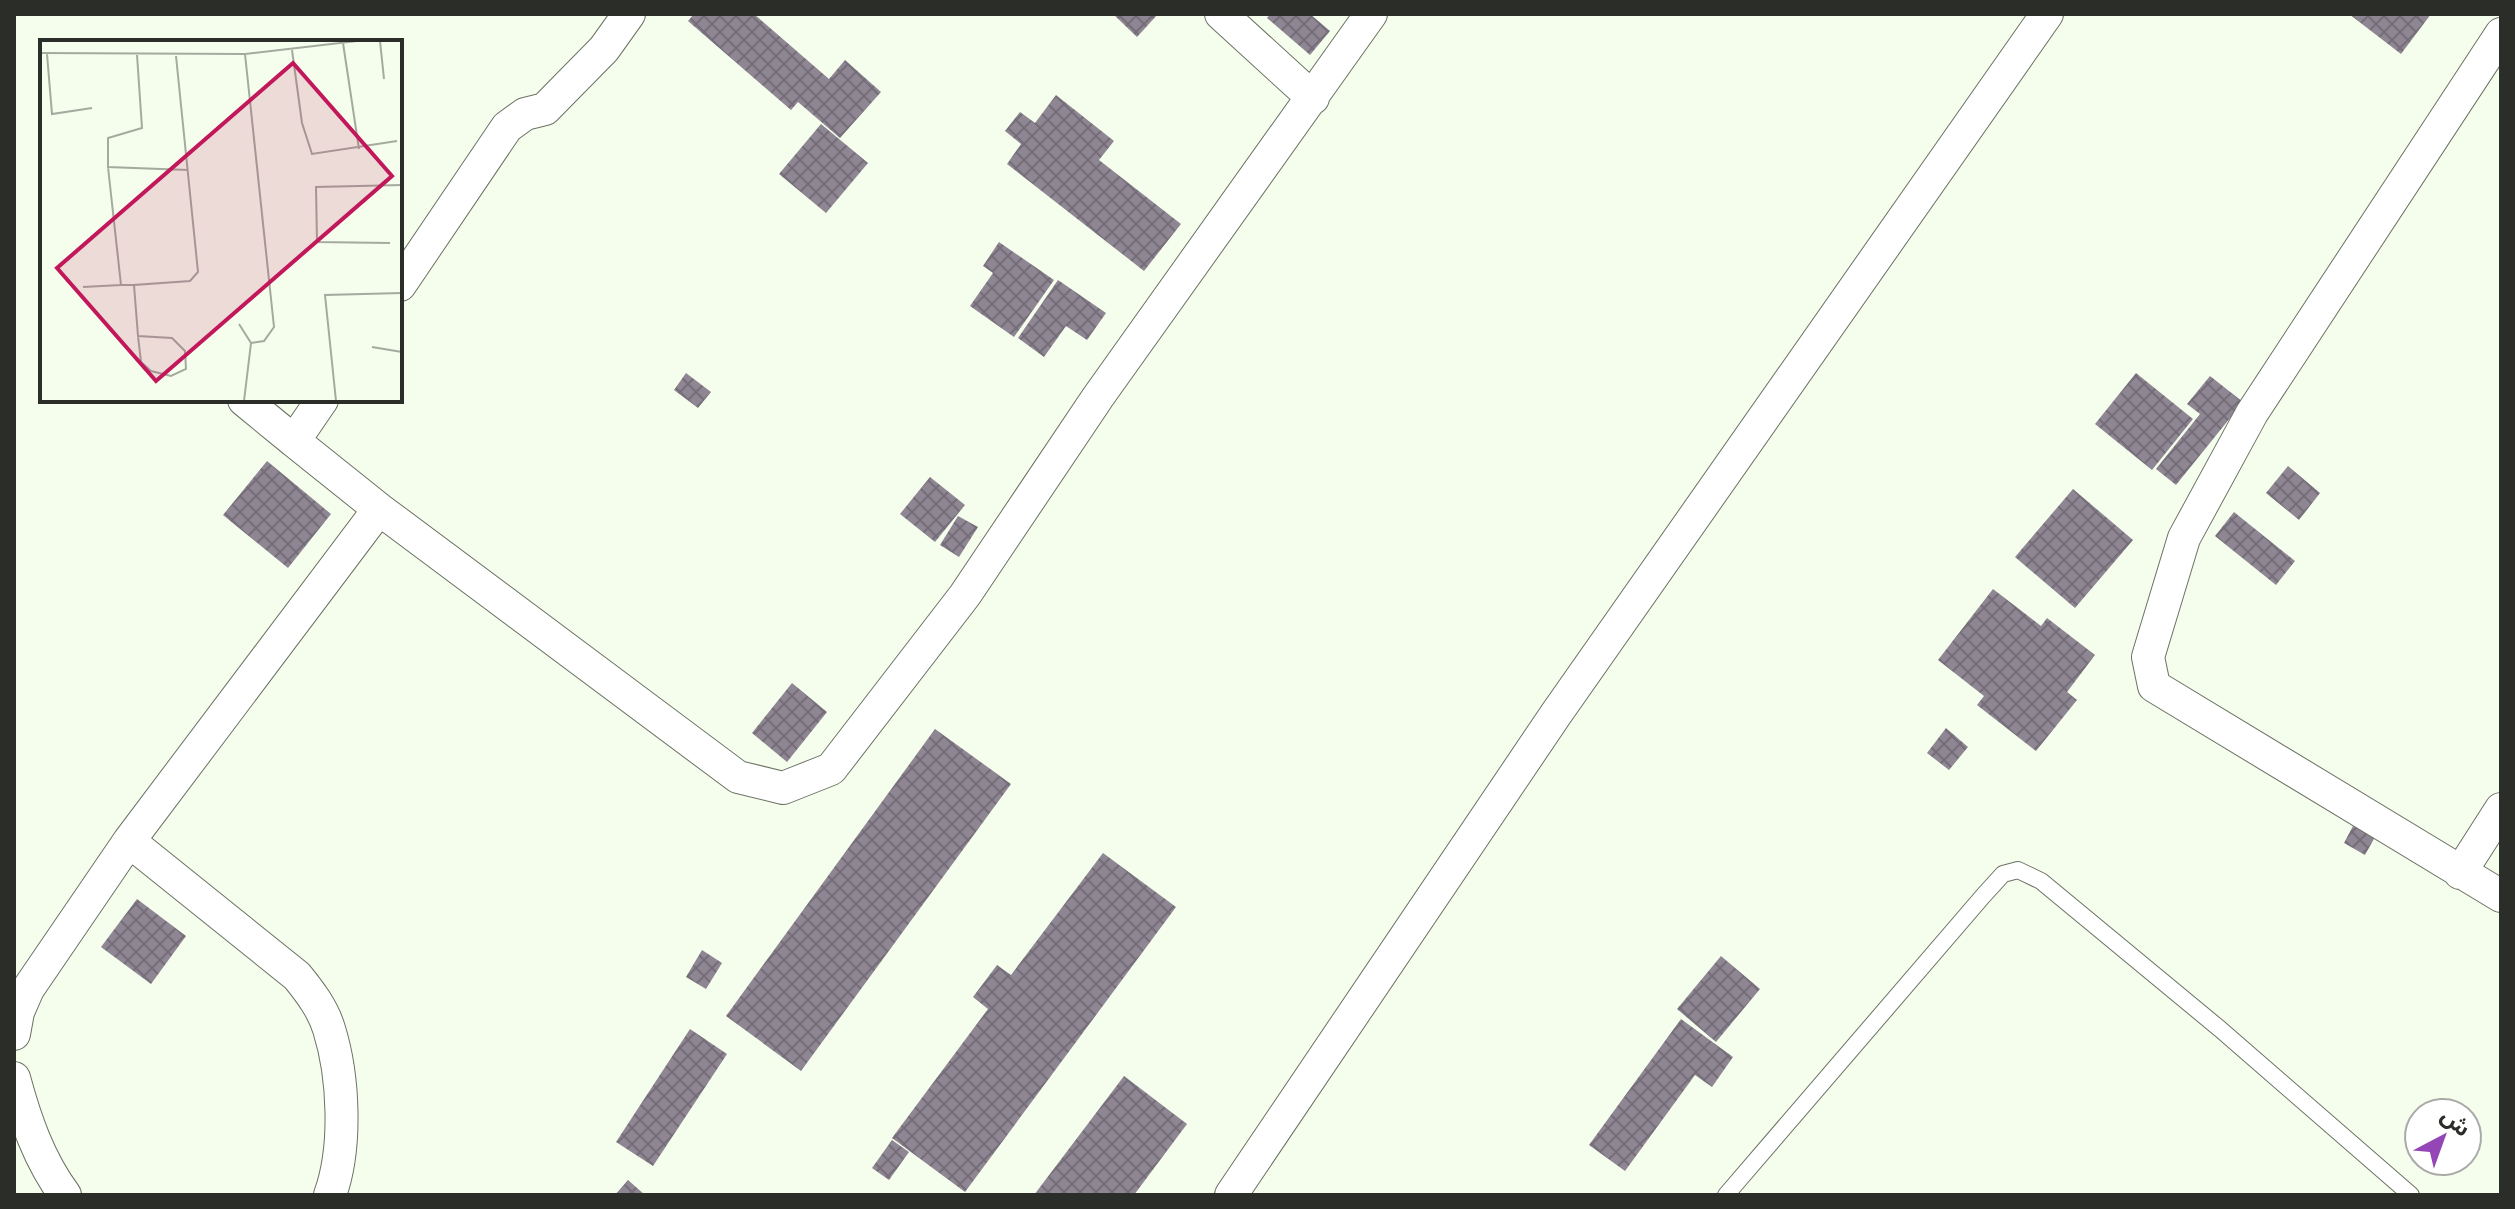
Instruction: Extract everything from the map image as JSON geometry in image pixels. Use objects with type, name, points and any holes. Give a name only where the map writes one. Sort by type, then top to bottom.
[{"type":"street","points":[[402,282],[507,127],[525,114],[545,109],[604,49],[629,14]]},
{"type":"street","points":[[1221,14],[1313,98]]},
{"type":"street","points":[[246,402],[379,509],[738,777],[783,788],[831,769],[965,595],[1098,397],[1371,14]]},
{"type":"street","points":[[1231,1195],[1556,714],[2047,14]]},
{"type":"street","points":[[2501,34],[2252,413],[2184,538],[2148,657],[2154,686],[2501,896]]},
{"type":"street","points":[[294,441],[321,402]]},
{"type":"street","points":[[14,1034],[18,1012],[28,989],[129,841],[379,509]]},
{"type":"street","points":[[2460,873],[2501,809]]},
{"type":"street","points":[[129,841],[297,976],[315,999],[329,1028],[338,1071],[342,1134],[330,1195]]},
{"type":"street","points":[[14,1078],[25,1120],[53,1179],[65,1195]]},
{"type":"lane","points":[[1726,1195],[1983,896],[2003,874],[2018,870],[2041,881],[2220,1029],[2411,1195]]},
{"type":"building","points":[[694,14],[754,14],[829,79],[845,60],[881,92],[840,138],[798,102],[791,110],[688,21]]},
{"type":"building","points":[[1113,14],[1158,14],[1137,37]]},
{"type":"building","points":[[1270,14],[1310,14],[1330,31],[1310,55],[1267,18]]},
{"type":"building","points":[[2349,14],[2431,14],[2401,54]]},
{"type":"building","points":[[1056,95],[1114,141],[1099,160],[1181,224],[1144,271],[1007,164],[1021,144],[1005,131],[1020,112],[1035,123]]},
{"type":"building","points":[[821,124],[868,163],[826,213],[779,174]]},
{"type":"building","points":[[999,242],[1054,280],[1014,337],[970,306],[993,273],[983,266]]},
{"type":"building","points":[[1058,280],[1106,313],[1087,340],[1066,326],[1044,357],[1018,338]]},
{"type":"building","points":[[686,373],[711,392],[698,408],[674,390]]},
{"type":"building","points":[[2136,373],[2193,419],[2152,470],[2095,424]]},
{"type":"building","points":[[2210,376],[2243,402],[2176,485],[2156,469],[2200,414],[2187,404]]},
{"type":"building","points":[[267,461],[331,514],[288,568],[223,515]]},
{"type":"building","points":[[2288,466],[2320,493],[2299,520],[2266,493]]},
{"type":"building","points":[[930,477],[965,505],[935,542],[900,514]]},
{"type":"building","points":[[2073,489],[2133,540],[2075,608],[2015,557]]},
{"type":"building","points":[[2234,512],[2295,561],[2276,585],[2215,536]]},
{"type":"building","points":[[958,516],[978,527],[959,557],[940,545]]},
{"type":"building","points":[[1993,589],[2041,626],[2047,618],[2095,655],[2067,692],[2077,700],[2036,751],[1977,705],[1984,696],[1938,660]]},
{"type":"building","points":[[792,683],[827,712],[787,762],[752,733]]},
{"type":"building","points":[[1946,728],[1968,747],[1949,770],[1927,753]]},
{"type":"building","points":[[935,729],[1011,784],[801,1071],[726,1016]]},
{"type":"building","points":[[2353,826],[2375,837],[2365,855],[2344,843]]},
{"type":"building","points":[[1103,853],[1176,907],[965,1192],[892,1138],[988,1009],[973,997],[997,965],[1011,975]]},
{"type":"building","points":[[137,899],[186,936],[151,984],[101,947]]},
{"type":"building","points":[[702,950],[722,963],[706,989],[686,977]]},
{"type":"building","points":[[1721,956],[1760,989],[1716,1042],[1677,1009]]},
{"type":"building","points":[[1681,1019],[1733,1057],[1712,1087],[1695,1075],[1625,1171],[1589,1145]]},
{"type":"building","points":[[690,1029],[727,1054],[653,1166],[616,1142]]},
{"type":"building","points":[[1124,1076],[1187,1124],[1134,1195],[1034,1195]]},
{"type":"building","points":[[892,1140],[909,1152],[889,1180],[872,1168]]},
{"type":"building","points":[[628,1180],[645,1195],[615,1195]]}]
